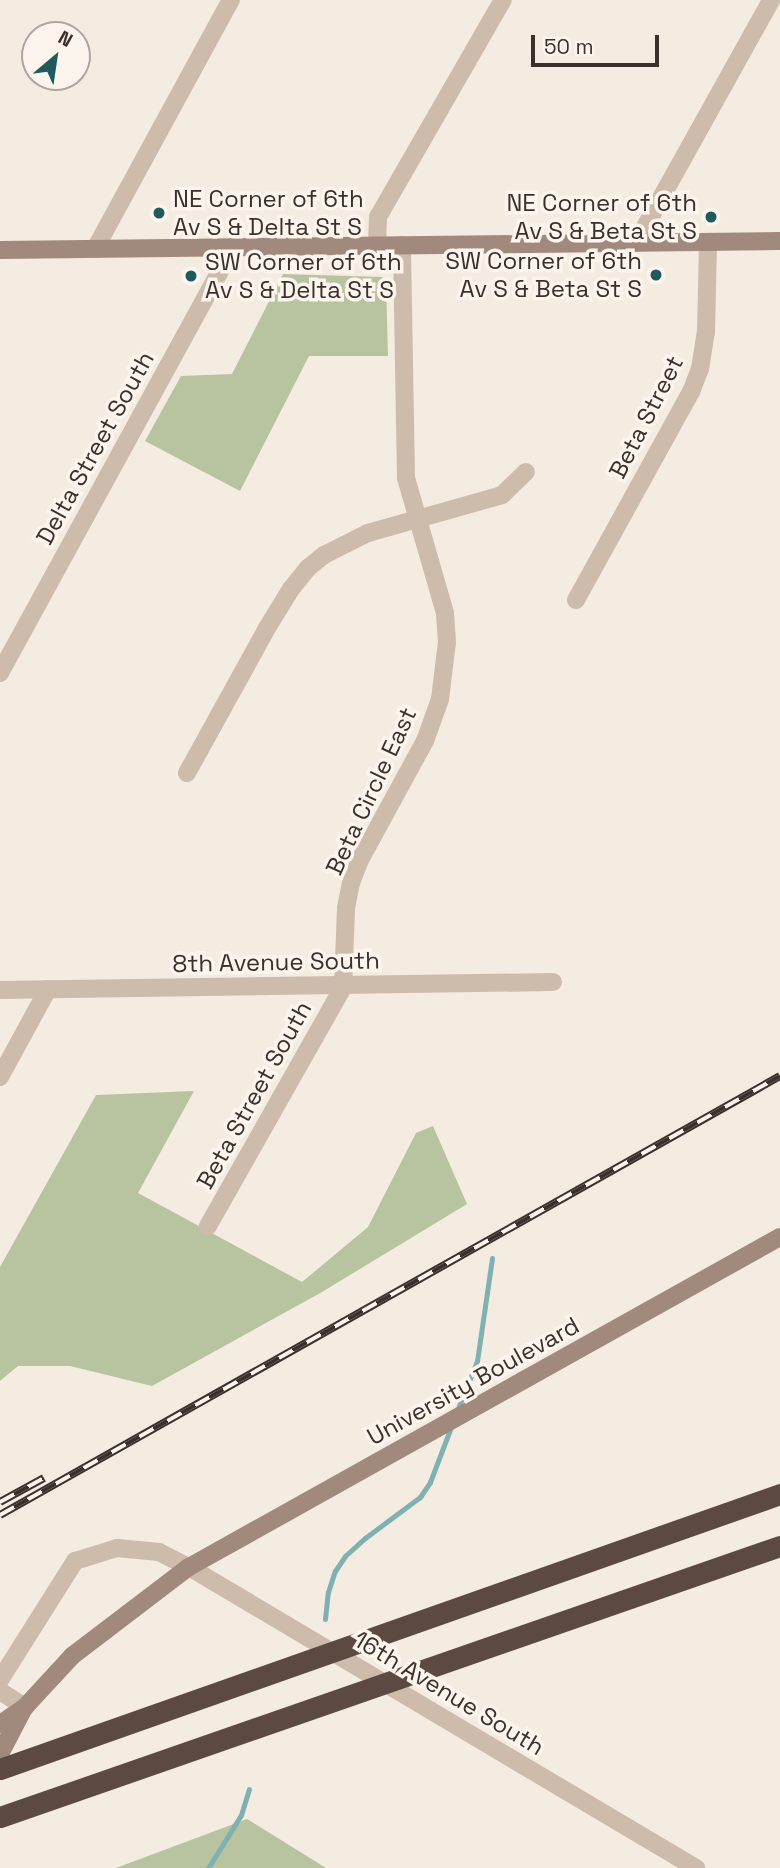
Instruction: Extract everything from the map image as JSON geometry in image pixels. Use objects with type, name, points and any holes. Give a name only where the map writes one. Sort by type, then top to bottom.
[{"type":"highway","points":[[0,1769],[780,1494]]},
{"type":"highway","points":[[0,1817],[780,1546]]},
{"type":"main road","points":[[0,250],[780,241]]},
{"type":"main road","name":"University Boulevard","points":[[24,1707],[72,1656],[189,1567],[780,1237]]},
{"type":"main road","points":[[0,1724],[24,1707]]},
{"type":"main road","points":[[0,1754],[24,1707]]},
{"type":"street","points":[[95,249],[231,0]]},
{"type":"street","points":[[377,245],[378,217],[503,0]]},
{"type":"street","points":[[636,243],[771,0]]},
{"type":"street","name":"Beta Street","points":[[576,600],[691,392],[700,369],[706,332],[708,242]]},
{"type":"street","name":"Beta Circle East","points":[[343,986],[346,908],[351,883],[360,860],[425,741],[440,699],[445,670],[445,613],[416,518],[404,453],[402,245]]},
{"type":"street","name":"Delta Street South","points":[[0,673],[233,247]]},
{"type":"street","points":[[187,773],[273,618],[308,568],[324,555],[357,538],[416,518],[502,495],[526,472]]},
{"type":"street","name":"8th Avenue South","points":[[0,990],[553,982]]},
{"type":"street","name":"Beta Street South","points":[[208,1226],[343,986]]},
{"type":"street","points":[[0,1077],[48,989]]},
{"type":"street","name":"16th Avenue South","points":[[0,1680],[75,1561],[117,1548],[159,1552],[189,1567],[687,1866]]},
{"type":"street","points":[[0,1691],[24,1707]]},
{"type":"green space","points":[[283,274],[382,277],[386,283],[388,356],[309,356],[240,491],[145,441],[181,376],[232,374]]},
{"type":"green space","points":[[194,1091],[138,1193],[302,1282],[368,1227],[416,1133],[433,1126],[467,1204],[322,1292],[152,1386],[70,1366],[18,1366],[0,1381],[0,1267],[96,1095]]},
{"type":"green space","points":[[247,1819],[326,1868],[116,1868]]},
{"type":"waterway","points":[[457,1411],[477,1361],[492,1258]]},
{"type":"waterway","points":[[325,1619],[328,1592],[335,1571],[345,1556],[365,1538],[420,1497],[430,1482],[451,1427]]},
{"type":"waterway","points":[[208,1868],[241,1815],[249,1789]]},
{"type":"railway","points":[[0,1515],[780,1076]]},
{"type":"railway","points":[[0,1502],[44,1478]]},
{"type":"place","name":"NE Corner of 6th Av S & Delta St S","points":[[159,213]]},
{"type":"place","name":"NE Corner of 6th Av S & Beta St S","points":[[711,217]]},
{"type":"place","name":"SW Corner of 6th Av S & Beta St S","points":[[656,275]]},
{"type":"place","name":"SW Corner of 6th Av S & Delta St S","points":[[191,276]]}]
